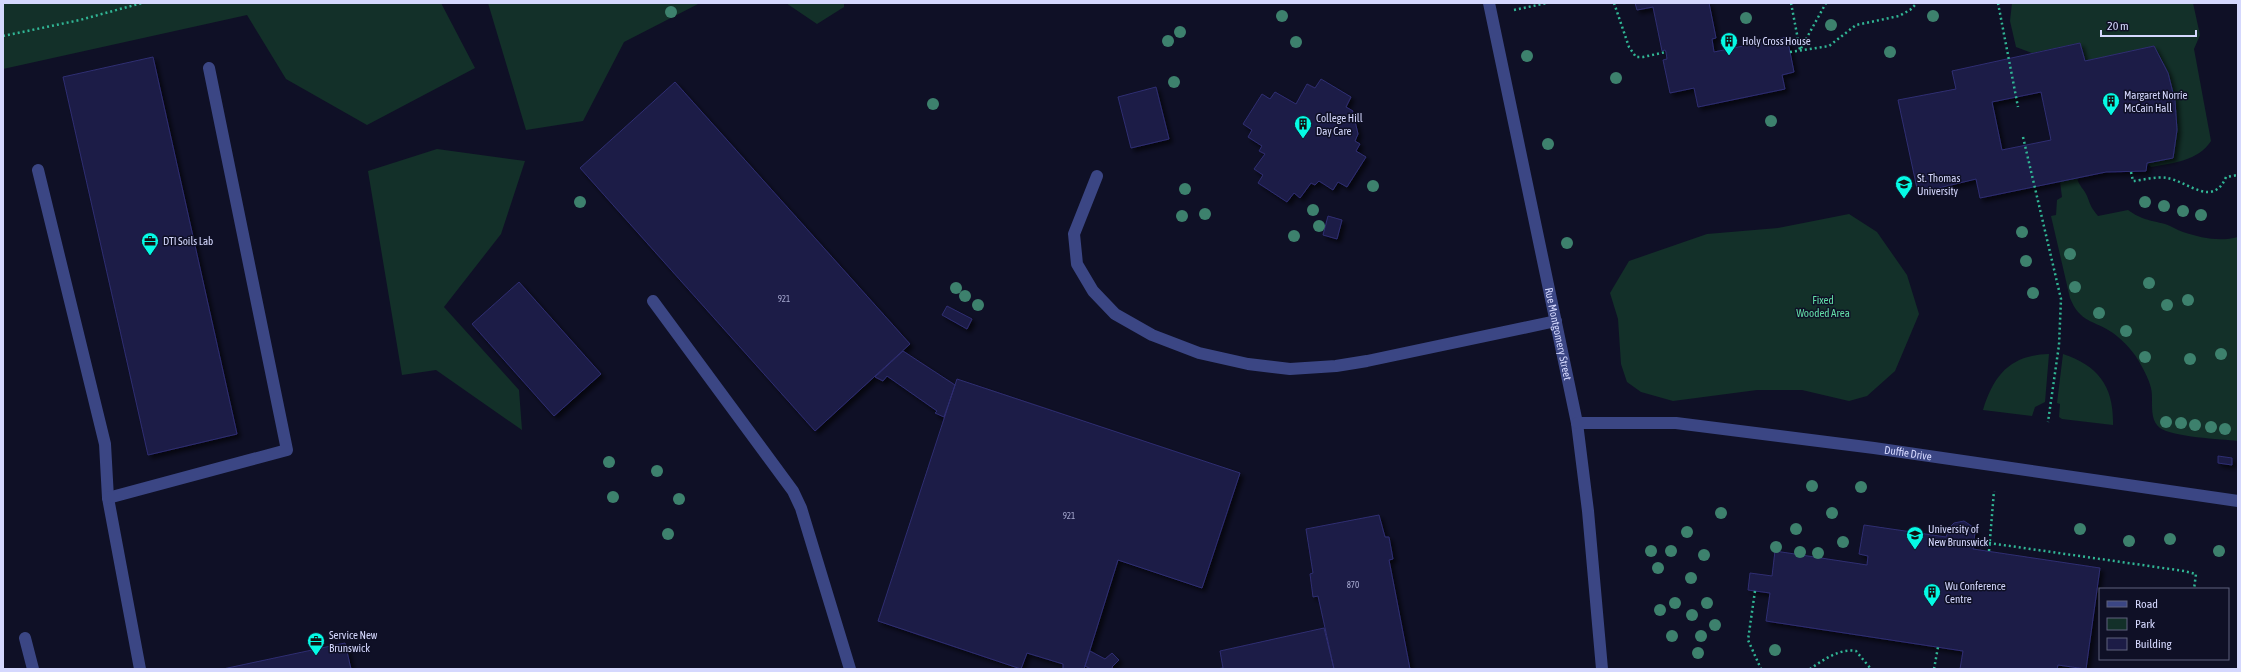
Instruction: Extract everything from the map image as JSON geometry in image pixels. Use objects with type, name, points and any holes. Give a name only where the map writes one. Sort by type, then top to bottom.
[{"type":"street","name":"Rue Montgomery Street","points":[[1489,3],[1577,423],[1588,511],[1602,669]]},
{"type":"street","points":[[108,498],[287,450],[209,68]]},
{"type":"street","points":[[38,170],[105,444],[108,498],[140,669]]},
{"type":"street","points":[[1097,176],[1074,234],[1077,264],[1093,291],[1115,314],[1152,335],[1199,353],[1248,364],[1290,369],[1336,366],[1367,361],[1556,321]]},
{"type":"street","points":[[653,301],[793,491],[801,508],[850,669]]},
{"type":"street","name":"Duffie Drive","points":[[1577,423],[1676,423],[1874,448],[2238,501]]},
{"type":"street","points":[[25,638],[33,669]]},
{"type":"path","points":[[3,36],[80,20],[142,3]]},
{"type":"path","points":[[1492,15],[1547,3]]},
{"type":"path","points":[[1614,3],[1629,47],[1636,57],[1666,52]]},
{"type":"path","points":[[1792,3],[1800,50]]},
{"type":"path","points":[[1800,50],[1826,3]]},
{"type":"path","points":[[1790,52],[1829,46],[1856,25],[1899,16],[1910,10],[1916,3]]},
{"type":"path","points":[[1998,3],[2018,107]]},
{"type":"path","points":[[2024,137],[2060,299],[2059,345],[2048,422]]},
{"type":"path","points":[[2131,172],[2133,181],[2167,177],[2207,192],[2216,191],[2222,187],[2226,177],[2238,175]]},
{"type":"path","points":[[1989,551],[1994,492]]},
{"type":"path","points":[[1989,543],[2184,571],[2196,574],[2194,588]]},
{"type":"path","points":[[1755,591],[1748,640],[1761,669]]},
{"type":"path","points":[[1934,669],[1938,647]]},
{"type":"path","points":[[1811,669],[1842,651],[1850,650],[1856,651],[1871,669]]},
{"type":"green space","points":[[3,3],[441,3],[475,68],[367,125],[286,79],[247,15],[3,69]]},
{"type":"green space","points":[[488,3],[700,3],[624,42],[583,121],[526,130]]},
{"type":"green space","points":[[786,3],[844,3],[844,7],[817,24]]},
{"type":"green space","points":[[2012,3],[2193,3],[2200,35],[2194,49],[2211,141],[2206,148],[2184,160],[2151,167],[2147,163],[2173,158],[2176,127],[2174,100],[2171,88],[2167,74],[2154,46],[2085,61],[2080,43],[2032,53],[2016,47],[2010,21]]},
{"type":"green space","points":[[437,149],[525,161],[501,234],[444,307],[519,390],[522,430],[436,370],[402,375],[368,171]]},
{"type":"green space","points":[[2077,178],[2093,210],[2098,216],[2128,210],[2142,218],[2165,224],[2197,236],[2210,239],[2238,237],[2238,441],[2185,436],[2160,428],[2154,420],[2152,393],[2149,382],[2136,356],[2117,336],[2083,317],[2074,306],[2070,298],[2051,216],[2056,215],[2057,200],[2062,197],[2060,181]]},
{"type":"green space","name":"Fixed Wooded Area","points":[[1849,214],[1877,232],[1907,275],[1919,314],[1895,371],[1867,396],[1849,401],[1802,390],[1757,390],[1673,401],[1641,392],[1627,382],[1621,364],[1618,319],[1610,293],[1629,261],[1707,234],[1778,228]]},
{"type":"green space","points":[[2049,354],[2045,402],[2035,407],[2032,416],[1983,410],[1987,397],[1993,386],[2006,369],[2024,358]]},
{"type":"green space","points":[[2063,354],[2086,365],[2102,380],[2111,400],[2113,425],[2062,419],[2059,417],[2060,404],[2057,403]]},
{"type":"building","name":"Holy Cross House","points":[[1635,3],[1709,3],[1716,38],[1712,39],[1714,52],[1787,37],[1794,72],[1782,75],[1785,89],[1698,107],[1694,88],[1670,93],[1663,60],[1667,59],[1666,52],[1665,50],[1662,51],[1653,7],[1637,10]]},
{"type":"building","name":"Margaret Norrie McCain Hall","points":[[2080,43],[2085,61],[2154,46],[2168,73],[2175,101],[2177,130],[2173,158],[2147,163],[2146,171],[2106,172],[1980,198],[1976,179],[1918,193],[1898,100],[1956,89],[1952,71]],"holes":[[[2041,92],[2051,140],[2002,150],[1992,102]]]},
{"type":"building","name":"DTI Soils Lab","points":[[153,57],[237,434],[148,455],[63,77]]},
{"type":"building","name":"College Hill Day Care","points":[[1321,79],[1351,97],[1346,107],[1353,111],[1350,118],[1355,121],[1358,134],[1355,141],[1360,144],[1356,151],[1366,157],[1347,187],[1338,182],[1333,190],[1319,181],[1315,185],[1311,183],[1300,198],[1294,193],[1287,202],[1258,183],[1263,175],[1254,169],[1265,154],[1259,151],[1262,146],[1248,137],[1252,130],[1243,124],[1262,94],[1270,99],[1275,92],[1296,104],[1307,84],[1315,88]]},
{"type":"building","points":[[675,82],[910,344],[815,431],[580,168]]},
{"type":"building","points":[[1156,87],[1169,139],[1131,148],[1118,97]]},
{"type":"building","points":[[1328,216],[1342,220],[1337,239],[1323,235]]},
{"type":"building","points":[[519,282],[601,374],[554,416],[472,324]]},
{"type":"building","points":[[947,306],[972,319],[967,329],[942,315]]},
{"type":"building","points":[[903,351],[955,385],[944,417],[935,413],[937,411],[887,376],[883,381],[875,377]]},
{"type":"building","points":[[957,379],[1240,473],[1202,588],[1118,560],[1084,669],[1063,669],[1063,664],[1027,653],[1021,669],[878,621]]},
{"type":"building","points":[[2218,456],[2232,458],[2232,465],[2218,463]]},
{"type":"building","points":[[1379,515],[1385,537],[1389,537],[1393,559],[1389,560],[1410,669],[1334,669],[1318,596],[1313,597],[1310,574],[1313,573],[1306,529]]},
{"type":"building","name":"Wu Conference Centre","points":[[1964,521],[1973,527],[1975,532],[1973,549],[2100,568],[2086,669],[2058,665],[2057,669],[1960,669],[1963,651],[1766,621],[1770,593],[1748,590],[1750,573],[1772,576],[1775,551],[1867,565],[1868,556],[1859,554],[1864,525],[1946,537],[1950,527],[1954,523]]},
{"type":"building","points":[[1324,628],[1334,669],[1216,669],[1223,668],[1220,651]]},
{"type":"building","name":"Service New Brunswick","points":[[345,643],[351,669],[223,669]]},
{"type":"building","points":[[1090,651],[1105,659],[1112,653],[1119,660],[1112,667],[1113,669],[1091,669],[1085,666]]},
{"type":"place","name":"Holy Cross House","points":[[1729,56]]},
{"type":"place","name":"Margaret Norrie McCain Hall","points":[[2111,116]]},
{"type":"place","name":"College Hill Day Care","points":[[1303,139]]},
{"type":"place","name":"St. Thomas University","points":[[1904,199]]},
{"type":"place","name":"DTI Soils Lab","points":[[150,256]]},
{"type":"place","name":"University of New Brunswick","points":[[1915,550]]},
{"type":"place","name":"Wu Conference Centre","points":[[1932,607]]},
{"type":"place","name":"Service New Brunswick","points":[[316,656]]}]
